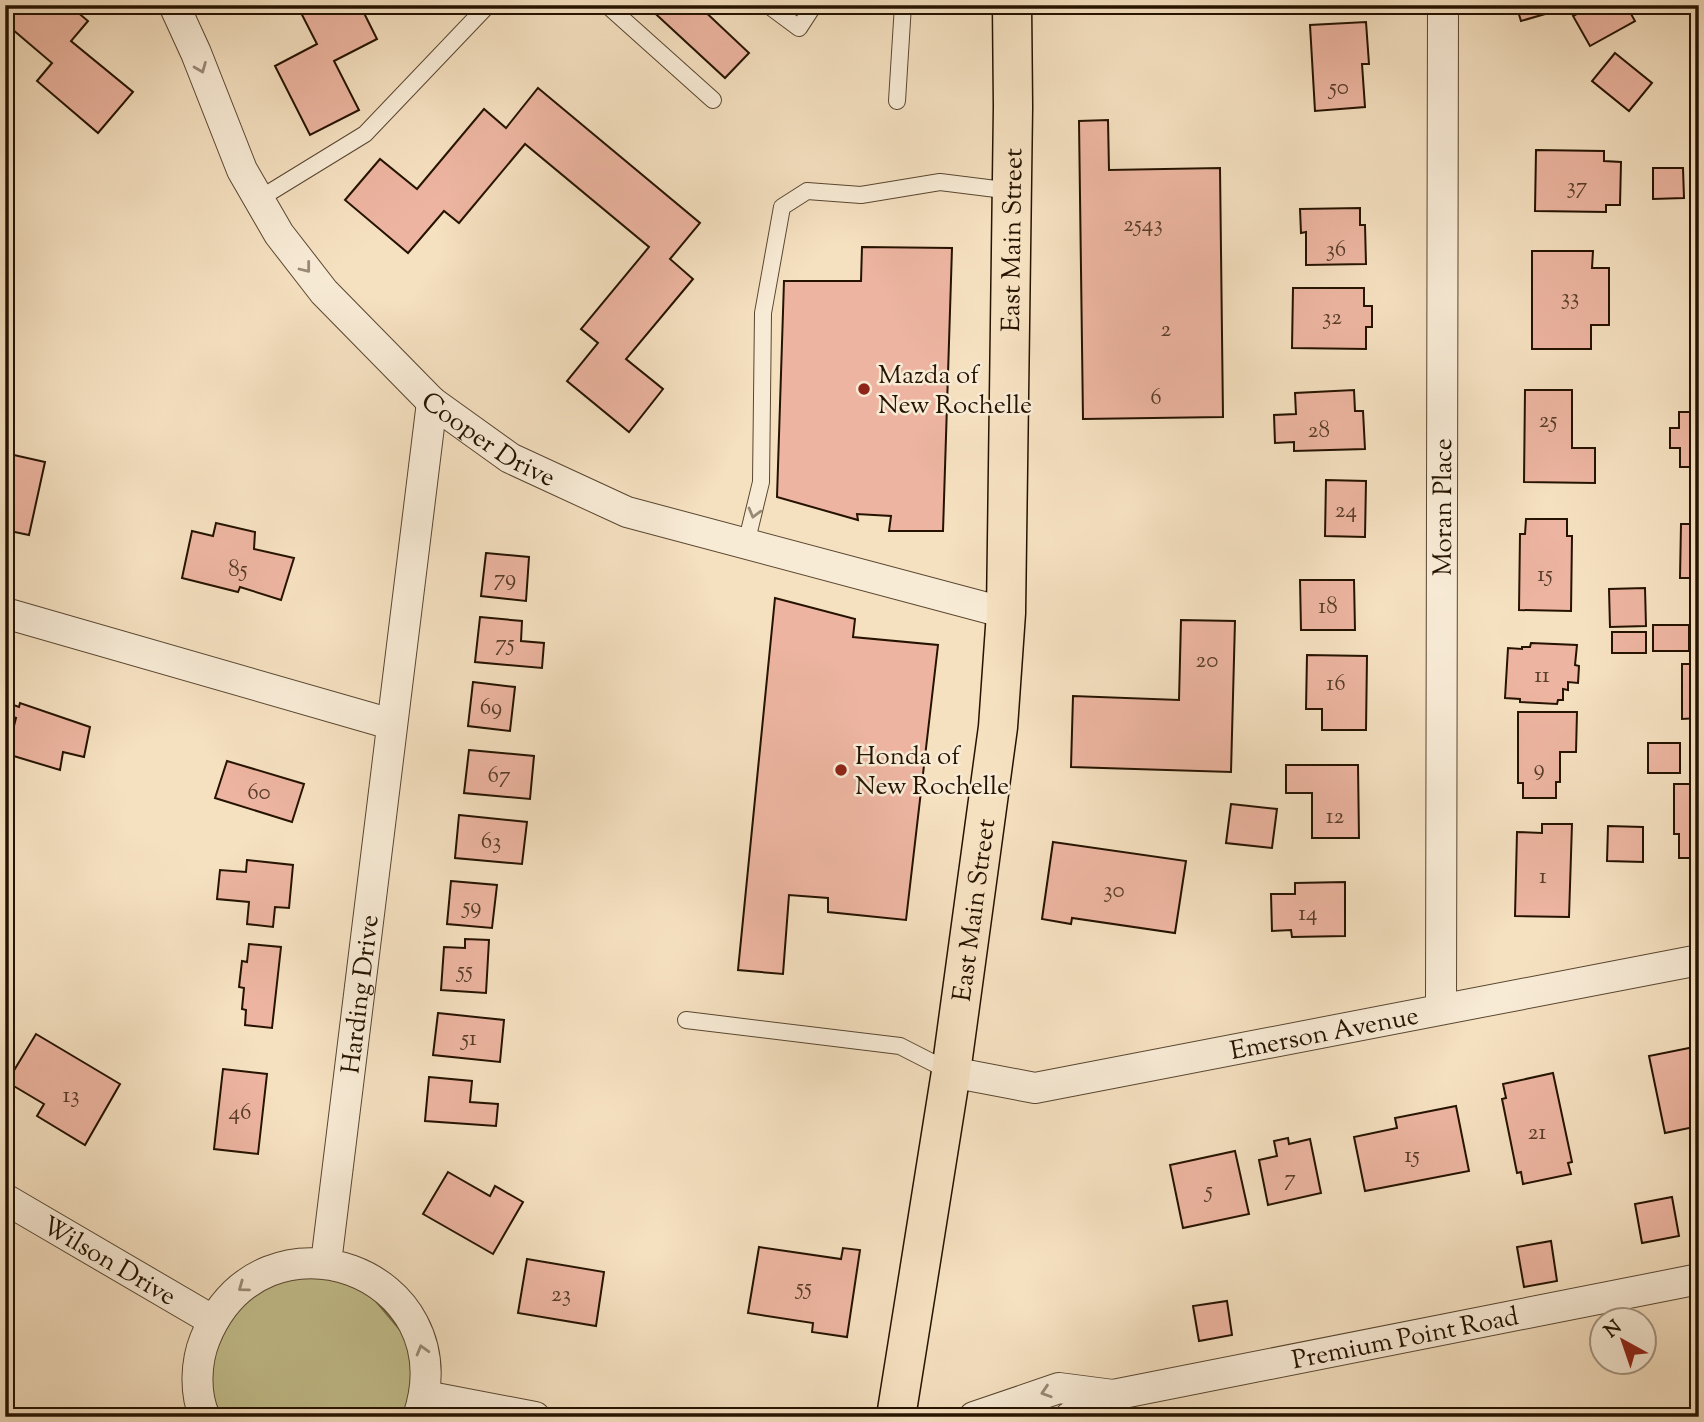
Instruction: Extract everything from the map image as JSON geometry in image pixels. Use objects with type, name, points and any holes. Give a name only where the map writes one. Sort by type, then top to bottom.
[{"type":"main road","name":"East Main Street","points":[[896,1417],[951,1072],[998,727],[1006,612],[1012,5]]},
{"type":"street","name":"Cooper Drive","points":[[174,5],[242,170],[279,234],[324,292],[432,402],[510,458],[627,512],[1006,612]]},
{"type":"street","name":"Moran Place","points":[[1441,1009],[1443,5]]},
{"type":"street","name":"Harding Drive","points":[[326,1263],[432,402]]},
{"type":"street","points":[[5,613],[391,724]]},
{"type":"street","name":"Emerson Avenue","points":[[951,1072],[1035,1088],[1699,960]]},
{"type":"street","name":"Wilson Drive","points":[[5,1199],[212,1320]]},
{"type":"street","points":[[198,1415],[197,1380],[201,1349],[212,1320],[234,1293],[261,1275],[293,1264],[326,1263],[362,1273],[392,1294],[414,1324],[425,1359],[422,1407],[536,1417]]},
{"type":"street","name":"Premium Point Road","points":[[1070,1417],[1113,1395],[1699,1279]]},
{"type":"street","name":"Premium Point Road","points":[[974,1417],[1059,1388],[1113,1395]]},
{"type":"lane","points":[[259,199],[365,134],[488,5]]},
{"type":"lane","points":[[607,5],[713,100]]},
{"type":"lane","points":[[768,5],[799,28],[814,5]]},
{"type":"lane","points":[[897,101],[903,5]]},
{"type":"lane","points":[[746,544],[761,482],[763,313],[782,207],[807,191],[861,195],[940,182],[1012,191]]},
{"type":"lane","points":[[686,1020],[900,1046],[951,1072]]},
{"type":"shaded area","points":[[299,1272],[364,1287],[407,1338],[413,1371],[409,1404],[403,1417],[218,1417],[209,1395],[208,1361],[239,1301]]},
{"type":"building","points":[[5,5],[69,5],[88,21],[71,41],[133,92],[98,133],[37,81],[52,63],[5,23]]},
{"type":"building","points":[[297,5],[360,5],[377,39],[334,61],[359,110],[310,135],[275,66],[317,44]]},
{"type":"building","points":[[646,5],[698,5],[749,53],[725,78]]},
{"type":"building","points":[[1516,5],[1572,5],[1573,6],[1521,21]]},
{"type":"building","points":[[1593,5],[1626,5],[1635,21],[1590,46],[1573,16]]},
{"type":"building","points":[[1366,22],[1369,64],[1362,64],[1365,107],[1315,111],[1310,25]]},
{"type":"building","points":[[1615,53],[1652,83],[1629,111],[1592,81]]},
{"type":"building","points":[[538,88],[700,223],[670,259],[693,279],[626,359],[663,389],[629,432],[567,381],[598,343],[581,329],[649,247],[525,144],[459,223],[444,211],[408,253],[345,200],[380,159],[417,189],[484,109],[506,128]]},
{"type":"building","points":[[1696,92],[1699,92],[1699,158],[1695,158]]},
{"type":"building","points":[[1108,120],[1109,170],[1220,168],[1223,417],[1083,419],[1079,121]]},
{"type":"building","points":[[1536,150],[1604,151],[1604,161],[1621,162],[1620,205],[1606,205],[1606,212],[1535,211]]},
{"type":"building","points":[[1653,168],[1683,168],[1684,198],[1653,199]]},
{"type":"building","points":[[1360,208],[1360,225],[1365,225],[1366,264],[1306,265],[1306,232],[1301,233],[1300,209]]},
{"type":"building","name":"Mazda of New Rochelle","points":[[862,247],[952,248],[943,531],[889,531],[891,516],[857,514],[858,520],[777,497],[784,281],[861,281]]},
{"type":"building","points":[[1532,251],[1593,251],[1592,268],[1609,268],[1609,325],[1591,325],[1591,349],[1532,349]]},
{"type":"building","points":[[1293,288],[1364,288],[1364,306],[1372,306],[1372,327],[1366,327],[1366,349],[1292,348]]},
{"type":"building","points":[[1354,390],[1355,411],[1363,411],[1365,449],[1294,451],[1294,442],[1275,443],[1274,415],[1296,414],[1295,393]]},
{"type":"building","points":[[1525,390],[1572,390],[1572,448],[1595,448],[1595,483],[1524,482]]},
{"type":"building","points":[[1679,412],[1699,412],[1699,467],[1680,467],[1680,448],[1670,448],[1670,428],[1679,428]]},
{"type":"building","points":[[5,453],[45,462],[29,535],[5,530]]},
{"type":"building","points":[[1326,480],[1366,481],[1365,537],[1325,536]]},
{"type":"building","points":[[1526,519],[1567,519],[1567,536],[1572,536],[1571,611],[1519,610],[1520,534],[1525,534]]},
{"type":"building","points":[[216,523],[255,532],[254,549],[294,558],[281,600],[240,587],[238,592],[182,578],[192,531],[213,536]]},
{"type":"building","points":[[1681,524],[1699,524],[1699,578],[1680,578]]},
{"type":"building","points":[[486,553],[529,557],[526,601],[481,596]]},
{"type":"building","points":[[1300,580],[1354,580],[1355,630],[1301,630]]},
{"type":"building","points":[[1645,588],[1646,626],[1610,627],[1609,589]]},
{"type":"building","name":"Honda of New Rochelle","points":[[775,598],[855,619],[853,637],[938,645],[906,920],[828,912],[828,898],[789,895],[783,974],[738,970]]},
{"type":"building","points":[[480,617],[522,621],[521,641],[544,643],[542,668],[475,662]]},
{"type":"building","points":[[1181,620],[1235,621],[1231,772],[1071,767],[1073,696],[1179,700]]},
{"type":"building","points":[[1653,625],[1689,625],[1689,651],[1653,651]]},
{"type":"building","points":[[1612,632],[1646,632],[1646,653],[1612,653]]},
{"type":"building","points":[[1531,643],[1577,645],[1575,665],[1579,666],[1578,683],[1568,682],[1568,690],[1563,689],[1563,700],[1558,700],[1557,704],[1520,702],[1520,699],[1505,698],[1508,648],[1522,649],[1530,647]]},
{"type":"building","points":[[1307,655],[1367,656],[1366,730],[1322,730],[1322,709],[1306,709]]},
{"type":"building","points":[[1682,664],[1699,664],[1699,718],[1682,719]]},
{"type":"building","points":[[473,682],[515,687],[510,731],[468,726]]},
{"type":"building","points":[[5,702],[19,707],[20,703],[90,727],[84,757],[63,752],[60,770],[7,754],[16,718],[5,714]]},
{"type":"building","points":[[1518,712],[1577,712],[1576,752],[1560,752],[1560,782],[1556,782],[1556,798],[1523,798],[1523,783],[1518,783]]},
{"type":"building","points":[[1648,743],[1680,743],[1680,773],[1648,773]]},
{"type":"building","points":[[469,750],[534,756],[530,799],[464,793]]},
{"type":"building","points":[[227,761],[304,784],[292,822],[215,798]]},
{"type":"building","points":[[1286,765],[1358,765],[1359,838],[1312,838],[1312,793],[1286,793]]},
{"type":"building","points":[[1674,784],[1699,784],[1699,858],[1679,858],[1679,834],[1674,834]]},
{"type":"building","points":[[1231,804],[1277,809],[1272,848],[1226,843]]},
{"type":"building","points":[[459,815],[527,822],[522,864],[455,858]]},
{"type":"building","points":[[1542,824],[1572,824],[1569,917],[1515,916],[1517,832],[1542,833]]},
{"type":"building","points":[[1608,826],[1643,827],[1643,862],[1607,861]]},
{"type":"building","points":[[1053,842],[1186,861],[1175,933],[1072,918],[1071,924],[1042,919]]},
{"type":"building","points":[[247,860],[293,865],[289,908],[275,907],[273,927],[247,924],[249,902],[217,899],[220,870],[246,872]]},
{"type":"building","points":[[451,881],[497,885],[492,928],[447,924]]},
{"type":"building","points":[[1345,882],[1345,936],[1292,937],[1291,930],[1272,931],[1271,894],[1295,894],[1295,883]]},
{"type":"building","points":[[465,939],[489,940],[486,993],[441,990],[444,947],[465,948]]},
{"type":"building","points":[[249,944],[281,947],[272,1028],[245,1025],[246,1010],[242,1009],[244,988],[239,987],[242,961],[247,962]]},
{"type":"building","points":[[438,1013],[504,1020],[500,1062],[433,1055]]},
{"type":"building","points":[[36,1034],[120,1084],[85,1145],[37,1116],[44,1104],[7,1082]]},
{"type":"building","points":[[1699,1046],[1699,1126],[1665,1133],[1649,1056]]},
{"type":"building","points":[[223,1069],[267,1074],[258,1154],[214,1149]]},
{"type":"building","points":[[1553,1073],[1572,1162],[1568,1163],[1571,1174],[1523,1184],[1521,1172],[1517,1173],[1502,1099],[1506,1098],[1503,1084]]},
{"type":"building","points":[[429,1077],[472,1081],[470,1102],[498,1104],[496,1126],[425,1121]]},
{"type":"building","points":[[1456,1106],[1469,1171],[1365,1191],[1354,1137],[1397,1128],[1395,1118]]},
{"type":"building","points":[[1288,1138],[1289,1144],[1310,1139],[1321,1193],[1268,1205],[1259,1160],[1277,1156],[1274,1141]]},
{"type":"building","points":[[1235,1151],[1249,1214],[1183,1228],[1170,1165]]},
{"type":"building","points":[[448,1172],[490,1196],[495,1186],[523,1202],[493,1254],[423,1214]]},
{"type":"building","points":[[1672,1197],[1679,1236],[1642,1243],[1635,1204]]},
{"type":"building","points":[[1551,1241],[1557,1281],[1524,1287],[1517,1247]]},
{"type":"building","points":[[759,1247],[841,1259],[843,1248],[860,1250],[847,1337],[812,1332],[813,1323],[748,1313]]},
{"type":"building","points":[[527,1259],[604,1272],[596,1326],[518,1313]]},
{"type":"building","points":[[1227,1301],[1232,1335],[1199,1341],[1193,1306]]},
{"type":"place","name":"Mazda of New Rochelle","points":[[864,389]]},
{"type":"place","name":"Honda of New Rochelle","points":[[841,770]]}]
